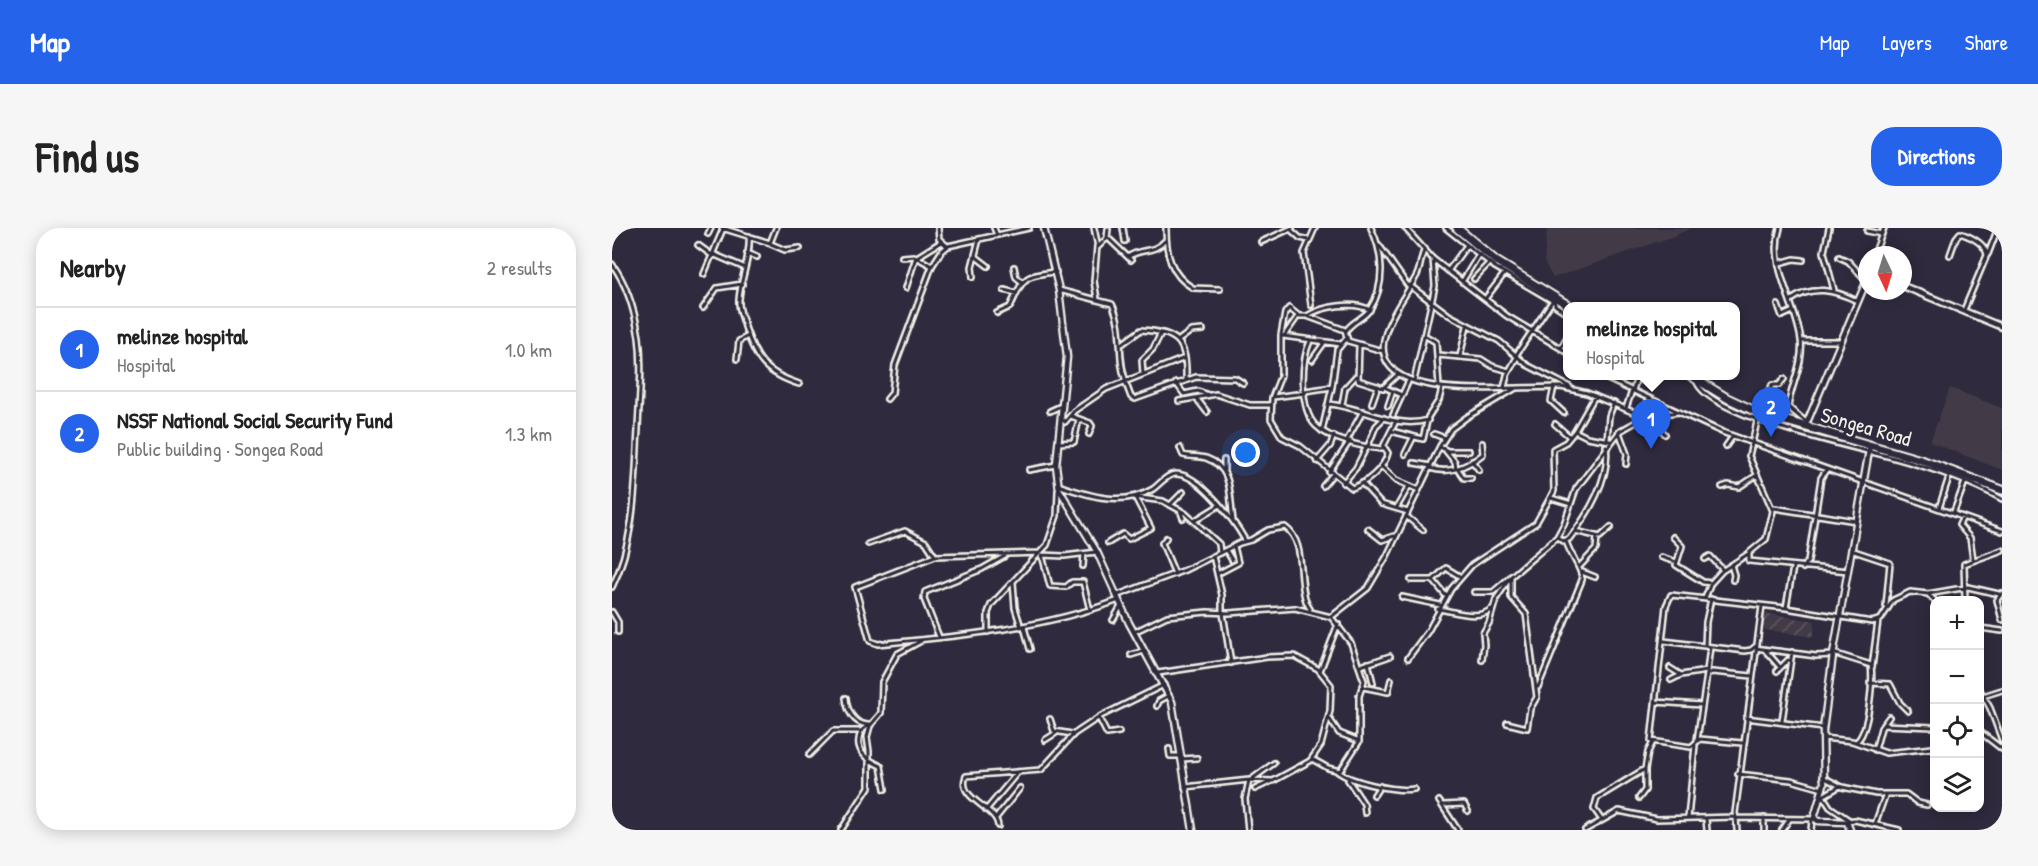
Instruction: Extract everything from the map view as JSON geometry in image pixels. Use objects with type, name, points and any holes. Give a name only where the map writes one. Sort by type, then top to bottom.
[{"type":"highway","points":[[1457,228],[1496,261],[1554,300],[1563,303]]},
{"type":"highway","name":"Songea Road","points":[[1698,380],[1760,416],[1806,424],[1869,449],[1921,460],[2002,490]]},
{"type":"street","points":[[708,234],[711,228]]},
{"type":"street","points":[[704,274],[723,228],[770,243],[784,250],[800,248]]},
{"type":"street","points":[[770,243],[776,228]]},
{"type":"street","points":[[938,228],[941,242],[948,246]]},
{"type":"street","points":[[994,228],[997,235]]},
{"type":"street","points":[[887,399],[892,393],[895,365],[932,266],[941,252],[948,246],[1029,228]]},
{"type":"street","points":[[988,632],[988,610],[1040,554],[1055,526],[1059,487],[1056,465],[1067,357],[1056,272],[1044,228]]},
{"type":"street","points":[[1094,228],[1097,246],[1094,281],[1097,299]]},
{"type":"street","points":[[1123,228],[1125,241]]},
{"type":"street","points":[[1166,228],[1170,265],[1190,287],[1198,290],[1220,289]]},
{"type":"street","points":[[1311,305],[1304,253],[1315,228]]},
{"type":"street","points":[[1371,228],[1378,243],[1408,285],[1467,326],[1499,341],[1516,356],[1574,390]]},
{"type":"street","points":[[1405,228],[1434,259],[1485,299],[1531,331],[1561,348],[1563,344]]},
{"type":"street","points":[[1446,228],[1505,273],[1554,300],[1555,305],[1563,310]]},
{"type":"street","points":[[1780,228],[1776,246],[1790,302],[1801,341],[1788,406],[1806,424],[1857,301],[1834,290],[1817,290],[1790,302]]},
{"type":"street","points":[[1829,228],[1824,252],[1834,290]]},
{"type":"street","points":[[1877,246],[1884,228]]},
{"type":"street","points":[[1964,310],[1998,228]]},
{"type":"street","points":[[1097,246],[1101,246],[1107,237],[1108,229]]},
{"type":"street","points":[[1261,242],[1288,229],[1300,238],[1309,240]]},
{"type":"street","points":[[1867,231],[1882,234]]},
{"type":"street","points":[[1950,255],[1960,233],[1981,243],[1987,255]]},
{"type":"street","points":[[749,236],[739,305],[748,336],[756,356],[763,365],[781,378],[799,384]]},
{"type":"street","points":[[1107,237],[1130,258],[1137,252],[1155,250],[1166,239]]},
{"type":"street","points":[[973,277],[971,269],[979,239]]},
{"type":"street","points":[[906,288],[917,257],[941,242]]},
{"type":"street","points":[[1322,431],[1332,387],[1335,358],[1341,344],[1346,339],[1346,331],[1352,322],[1370,310],[1381,280],[1378,243]]},
{"type":"street","points":[[1448,271],[1467,244]]},
{"type":"street","points":[[698,245],[713,255],[743,267]]},
{"type":"street","points":[[1425,249],[1418,273],[1408,285],[1386,331],[1383,351],[1389,364],[1399,374],[1412,381],[1440,388],[1554,387],[1574,390],[1645,417]]},
{"type":"street","points":[[747,253],[757,257]]},
{"type":"street","points":[[902,257],[907,254],[917,257],[932,266]]},
{"type":"street","points":[[1462,282],[1479,254]]},
{"type":"street","points":[[974,256],[988,266]]},
{"type":"street","points":[[1839,257],[1848,261],[1858,272]]},
{"type":"street","points":[[1393,415],[1412,381],[1436,280],[1434,259]]},
{"type":"street","points":[[1780,263],[1794,259],[1803,260]]},
{"type":"street","points":[[1474,279],[1489,262]]},
{"type":"street","points":[[612,264],[619,275],[633,311],[641,369],[630,532],[623,561],[612,587]]},
{"type":"street","points":[[1014,267],[1016,278],[1022,282]]},
{"type":"street","points":[[998,314],[1010,307],[1022,282],[1032,275],[1056,272]]},
{"type":"street","points":[[1485,299],[1505,273]]},
{"type":"street","points":[[703,308],[717,288],[742,284]]},
{"type":"street","points":[[1004,290],[1016,293]]},
{"type":"street","points":[[1059,290],[1112,304],[1122,344],[1122,368],[1131,397],[1135,399],[1186,379],[1230,377],[1243,382]]},
{"type":"street","points":[[1912,290],[2002,327]]},
{"type":"street","points":[[1504,388],[1516,356],[1554,300]]},
{"type":"street","points":[[1778,304],[1782,316],[1793,311]]},
{"type":"street","points":[[1370,310],[1360,307],[1335,307],[1307,316],[1299,316],[1291,308],[1287,309],[1282,336],[1281,375],[1271,405],[1271,419],[1282,437],[1294,442],[1352,488],[1362,483],[1382,466],[1388,453],[1384,447]]},
{"type":"street","points":[[1282,336],[1299,316]]},
{"type":"street","points":[[1307,316],[1346,331]]},
{"type":"street","points":[[1460,356],[1467,326]]},
{"type":"street","points":[[1179,340],[1191,331],[1203,330]]},
{"type":"street","points":[[1122,344],[1137,331],[1161,333],[1179,340],[1184,348],[1186,379]]},
{"type":"street","points":[[1143,374],[1142,360],[1154,347],[1161,333]]},
{"type":"street","points":[[1391,431],[1423,439],[1428,420],[1439,400],[1438,355],[1435,340],[1424,335]]},
{"type":"street","points":[[737,359],[739,341],[748,336]]},
{"type":"street","points":[[1282,336],[1341,344]]},
{"type":"street","points":[[1346,339],[1383,351]]},
{"type":"street","points":[[1310,341],[1304,355],[1305,392],[1312,422],[1322,431],[1334,436],[1379,449],[1384,447],[1396,421]]},
{"type":"street","points":[[1801,341],[1840,341]]},
{"type":"street","points":[[1801,350],[1812,341]]},
{"type":"street","points":[[1312,360],[1324,343]]},
{"type":"street","points":[[1342,405],[1346,386],[1356,376],[1359,345]]},
{"type":"street","points":[[1438,355],[1480,359],[1492,366],[1509,371]]},
{"type":"street","points":[[1061,418],[1065,422],[1101,392],[1185,358]]},
{"type":"street","points":[[1384,387],[1399,374]]},
{"type":"street","points":[[1356,376],[1362,381],[1384,387],[1402,396]]},
{"type":"street","points":[[1705,598],[1711,583],[1724,570],[1766,539],[1774,508],[1749,456],[1751,441],[1769,390],[1772,385],[1779,385],[1784,379]]},
{"type":"street","points":[[1611,380],[1733,435],[2002,531]]},
{"type":"street","points":[[1626,408],[1636,380]]},
{"type":"street","points":[[1176,383],[1184,394],[1198,391],[1208,395]]},
{"type":"street","points":[[1372,403],[1378,386]]},
{"type":"street","points":[[1273,397],[1301,396],[1305,392],[1332,387]]},
{"type":"street","points":[[1554,387],[1551,401],[1564,413]]},
{"type":"street","points":[[1331,617],[1368,588],[1388,556],[1395,536],[1451,429],[1516,388]]},
{"type":"street","points":[[1388,406],[1394,391]]},
{"type":"street","points":[[1179,401],[1216,394],[1250,405],[1271,405]]},
{"type":"street","points":[[1408,658],[1428,631],[1446,596],[1461,577],[1480,559],[1536,523],[1551,498],[1556,476],[1553,449],[1562,445],[1575,431],[1594,396]]},
{"type":"street","points":[[1197,399],[1207,412]]},
{"type":"street","points":[[1050,411],[1061,408],[1063,400]]},
{"type":"street","points":[[1328,404],[1342,405],[1396,421],[1428,420]]},
{"type":"street","points":[[1609,440],[1609,416],[1614,404]]},
{"type":"street","points":[[1323,486],[1363,411]]},
{"type":"street","points":[[1474,592],[1493,592],[1557,537],[1576,489],[1609,440],[1645,417],[1680,412]]},
{"type":"street","points":[[1660,414],[1659,428],[1665,434]]},
{"type":"street","points":[[1071,416],[1092,425],[1089,434]]},
{"type":"street","points":[[1760,416],[1893,457],[1965,482],[2002,499]]},
{"type":"street","points":[[1343,483],[1356,468],[1376,426],[1384,418]]},
{"type":"street","points":[[1058,443],[1074,442],[1079,419]]},
{"type":"street","points":[[1555,424],[1570,437]]},
{"type":"street","points":[[1575,431],[1587,437],[1609,440]]},
{"type":"street","points":[[1619,432],[1627,454],[1626,464]]},
{"type":"street","points":[[1434,434],[1445,438]]},
{"type":"street","points":[[1726,446],[1733,435]]},
{"type":"street","points":[[1317,461],[1330,446],[1334,436]]},
{"type":"street","points":[[1405,454],[1413,438]]},
{"type":"street","points":[[1414,463],[1442,471],[1457,469],[1483,454],[1482,443]]},
{"type":"street","points":[[1566,541],[1575,531],[1605,474],[1608,465],[1606,446]]},
{"type":"street","points":[[1440,447],[1455,462],[1464,478],[1471,478]]},
{"type":"street","points":[[1180,448],[1183,454],[1209,459],[1224,472]]},
{"type":"street","points":[[1810,830],[1822,796],[1822,738],[1833,654],[1869,449]]},
{"type":"street","points":[[1446,451],[1469,451]]},
{"type":"street","points":[[1224,460],[1224,472],[1230,486],[1233,522]]},
{"type":"street","points":[[1472,461],[1479,470]]},
{"type":"street","points":[[1029,470],[1056,465]]},
{"type":"street","points":[[1382,466],[1396,480],[1419,490]]},
{"type":"street","points":[[1803,568],[1808,561],[1821,478],[1826,470]]},
{"type":"street","points":[[1059,487],[1107,499],[1133,496],[1150,490],[1172,475],[1180,474],[1197,483],[1220,505],[1245,540]]},
{"type":"street","points":[[1722,487],[1739,487],[1758,475]]},
{"type":"street","points":[[1939,508],[1949,477]]},
{"type":"street","points":[[1953,514],[1965,482]]},
{"type":"street","points":[[1362,483],[1381,504],[1397,507],[1423,530]]},
{"type":"street","points":[[1397,507],[1409,486]]},
{"type":"street","points":[[1059,487],[1097,552],[1134,632],[1169,695],[1177,725],[1180,757],[1193,830]]},
{"type":"street","points":[[1170,505],[1184,492]]},
{"type":"street","points":[[1133,496],[1163,501],[1180,510],[1219,544],[1220,553]]},
{"type":"street","points":[[1108,543],[1123,534],[1128,539],[1151,528],[1133,496]]},
{"type":"street","points":[[1551,498],[1571,504]]},
{"type":"street","points":[[1194,521],[1220,505]]},
{"type":"street","points":[[1774,508],[1856,521]]},
{"type":"street","points":[[1180,510],[1183,518]]},
{"type":"street","points":[[1963,517],[1959,525],[1970,538],[1972,559]]},
{"type":"street","points":[[1575,531],[1597,537],[1603,536],[1611,527]]},
{"type":"street","points":[[1097,552],[935,556],[854,589],[868,636],[873,644],[988,632],[1023,627],[1091,610],[1119,600],[1245,540],[1251,540],[1268,530],[1288,528],[1296,543],[1304,598],[1310,610]]},
{"type":"street","points":[[1368,529],[1382,540],[1395,536]]},
{"type":"street","points":[[868,544],[905,531],[922,539],[935,556]]},
{"type":"street","points":[[1557,537],[1566,541]]},
{"type":"street","points":[[1579,567],[1596,549],[1597,537]]},
{"type":"street","points":[[1673,537],[1682,546],[1676,562]]},
{"type":"street","points":[[1166,538],[1162,543],[1175,573]]},
{"type":"street","points":[[1537,690],[1582,580],[1582,572],[1570,556],[1566,541]]},
{"type":"street","points":[[1218,574],[1238,562],[1234,546]]},
{"type":"street","points":[[1226,550],[1232,560]]},
{"type":"street","points":[[1851,550],[1890,563],[1886,608]]},
{"type":"street","points":[[1965,596],[1964,565],[1972,559],[2002,550]]},
{"type":"street","points":[[1749,553],[1747,558],[1752,563],[1848,572]]},
{"type":"street","points":[[1040,554],[1050,586],[1066,587],[1072,582],[1083,582],[1091,610]]},
{"type":"street","points":[[1083,566],[1084,554]]},
{"type":"street","points":[[939,637],[924,599],[925,592],[982,569],[1007,555]]},
{"type":"street","points":[[1213,556],[1218,574],[1231,663]]},
{"type":"street","points":[[1704,559],[1710,556],[1724,570]]},
{"type":"street","points":[[1661,557],[1676,562],[1677,566],[1690,574],[1711,583]]},
{"type":"street","points":[[1731,565],[1734,575],[1732,580]]},
{"type":"street","points":[[1786,608],[1793,567]]},
{"type":"street","points":[[1411,580],[1433,580],[1446,568],[1461,577]]},
{"type":"street","points":[[1582,572],[1595,577]]},
{"type":"street","points":[[1482,660],[1483,633],[1490,623],[1493,607],[1511,576]]},
{"type":"street","points":[[1507,723],[1516,727],[1527,727],[1530,709],[1537,697],[1527,618],[1511,597],[1511,576]]},
{"type":"street","points":[[1433,580],[1446,596]]},
{"type":"street","points":[[1013,582],[1015,608],[1030,649]]},
{"type":"street","points":[[1856,742],[1863,735],[1866,723],[1871,671],[1876,654],[1878,621],[1893,600],[1908,592],[1928,594],[1964,588],[2001,593],[1998,604],[2002,620]]},
{"type":"street","points":[[1705,646],[1706,622],[1711,599],[1708,593]]},
{"type":"street","points":[[1639,798],[1644,790],[1648,752],[1653,742],[1655,702],[1669,597],[1676,594],[1878,621]]},
{"type":"street","points":[[1402,597],[1439,607],[1482,614],[1493,607]]},
{"type":"street","points":[[1113,620],[1119,600]]},
{"type":"street","points":[[1737,830],[1738,774],[1762,606]]},
{"type":"street","points":[[1134,632],[1167,616],[1207,612],[1295,608],[1331,617],[1351,643],[1361,666],[1363,687],[1359,696],[1359,741],[1343,767],[1337,771]]},
{"type":"street","points":[[612,612],[618,622],[618,633]]},
{"type":"street","points":[[1320,671],[1338,624]]},
{"type":"street","points":[[1984,629],[2002,631]]},
{"type":"street","points":[[885,789],[881,766],[869,761],[859,748],[859,738],[867,725],[880,716],[882,682],[892,667],[895,657],[923,640]]},
{"type":"street","points":[[1664,641],[1750,651],[1756,647],[1816,656],[1833,654],[1869,663],[1877,682]]},
{"type":"street","points":[[1688,818],[1710,647]]},
{"type":"street","points":[[1764,649],[1778,668],[1789,659]]},
{"type":"street","points":[[1131,655],[1146,650]]},
{"type":"street","points":[[1781,722],[1789,659],[1792,652]]},
{"type":"street","points":[[1158,673],[1291,656],[1320,671],[1331,685],[1329,716],[1319,749],[1312,759],[1255,789]]},
{"type":"street","points":[[1361,666],[1390,656]]},
{"type":"street","points":[[1368,663],[1373,683]]},
{"type":"street","points":[[1670,668],[1681,675]]},
{"type":"street","points":[[1671,680],[1681,675],[1708,672],[1752,676]]},
{"type":"street","points":[[1363,687],[1388,692],[1391,680]]},
{"type":"street","points":[[1870,683],[1890,684],[1900,704],[1908,711]]},
{"type":"street","points":[[998,826],[996,818],[968,791],[964,777],[1041,770],[1074,734],[1099,718],[1164,685]]},
{"type":"street","points":[[2002,690],[1984,696],[2002,740]]},
{"type":"street","points":[[1157,706],[1159,701],[1169,695]]},
{"type":"street","points":[[846,698],[852,716],[859,723],[867,725]]},
{"type":"street","points":[[1655,702],[1702,705]]},
{"type":"street","points":[[1329,716],[1339,733],[1359,741]]},
{"type":"street","points":[[1746,716],[1823,728]]},
{"type":"street","points":[[1875,750],[1883,725],[1889,717]]},
{"type":"street","points":[[1099,718],[1107,734],[1119,732]]},
{"type":"street","points":[[1050,719],[1056,732]]},
{"type":"street","points":[[841,830],[867,791],[869,761],[867,737],[872,723]]},
{"type":"street","points":[[1883,725],[1898,727],[1930,726]]},
{"type":"street","points":[[809,755],[832,731],[862,731]]},
{"type":"street","points":[[1045,740],[1056,732],[1074,734]]},
{"type":"street","points":[[1984,735],[2002,749]]},
{"type":"street","points":[[1822,738],[1856,742],[1886,753],[1930,748]]},
{"type":"street","points":[[1653,742],[1696,743],[1702,739],[1742,743]]},
{"type":"street","points":[[1169,749],[1171,756],[1197,758]]},
{"type":"street","points":[[1312,759],[1347,778],[1404,790],[1414,789]]},
{"type":"street","points":[[1248,830],[1245,799],[1250,780],[1259,771],[1274,763]]},
{"type":"street","points":[[1601,819],[1594,809],[1597,798],[1645,769]]},
{"type":"street","points":[[986,810],[1018,772]]},
{"type":"street","points":[[1738,774],[1791,780],[1823,789]]},
{"type":"street","points":[[1823,777],[1841,786],[1885,796],[1906,794],[1918,803],[1927,805]]},
{"type":"street","points":[[1347,778],[1364,804],[1365,813]]},
{"type":"street","points":[[1185,787],[1250,780],[1272,781]]},
{"type":"street","points":[[1374,795],[1380,786]]},
{"type":"street","points":[[1822,796],[1841,786]]},
{"type":"street","points":[[996,818],[1020,788]]},
{"type":"street","points":[[1822,796],[1830,807],[1849,824],[1850,830]]},
{"type":"street","points":[[1875,824],[1885,796]]},
{"type":"street","points":[[1439,801],[1458,830]]},
{"type":"street","points":[[1443,805],[1464,804],[1468,811]]},
{"type":"street","points":[[1589,829],[1601,819],[1619,811],[1643,817],[1706,819],[1736,817],[1846,821],[1875,824],[1899,830]]},
{"type":"street","points":[[1764,818],[1764,830]]},
{"type":"street","points":[[1706,819],[1707,830]]},
{"type":"street","points":[[1782,830],[1785,822],[1790,819]]},
{"type":"shaded area","points":[[1547,228],[1691,228],[1553,278],[1544,262]]},
{"type":"shaded area","points":[[1950,388],[2002,408],[2002,470],[1930,442]]},
{"type":"shaded area","points":[[1763,613],[1815,621],[1813,637],[1760,629]]},
{"type":"place","name":"NSSF National Social Security Fund","points":[[1771,437]]},
{"type":"place","name":"melinze hospital","points":[[1651,449]]}]
